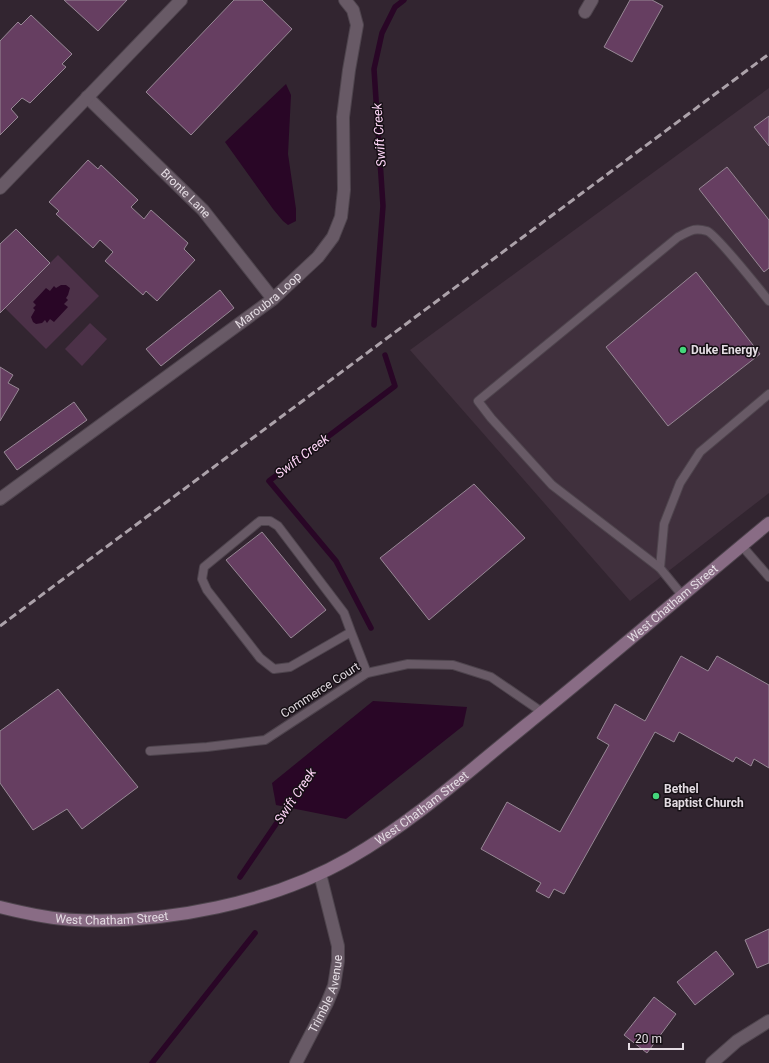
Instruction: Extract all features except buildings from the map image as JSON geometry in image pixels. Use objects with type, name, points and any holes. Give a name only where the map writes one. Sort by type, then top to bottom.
[{"type":"street","points":[[0,188],[181,0]]},
{"type":"street","name":"Maroubra Loop","points":[[0,499],[5,488],[273,299],[318,257],[333,237],[341,217],[344,190],[343,117],[357,25],[353,10],[345,0]]},
{"type":"street","points":[[585,12],[592,0]]},
{"type":"street","name":"Bronte Lane","points":[[87,97],[203,210],[273,299]]},
{"type":"street","name":"West Chatham Street","points":[[0,907],[74,920],[164,916],[230,904],[286,887],[320,874],[363,850],[396,828],[542,712],[769,524]]},
{"type":"street","name":"Trimble Avenue","points":[[296,1063],[327,1003],[334,986],[338,961],[338,946],[320,874]]},
{"type":"street","points":[[712,1063],[737,1041],[769,1021]]},
{"type":"lane","points":[[682,595],[660,568],[552,485],[478,401],[672,242],[692,229],[709,232],[725,248],[769,301]]},
{"type":"lane","points":[[660,568],[664,524],[680,483],[700,452],[769,394]]},
{"type":"lane","points":[[350,632],[290,667],[274,669],[260,658],[207,590],[202,579],[204,568],[260,521],[270,521],[278,526],[344,612],[350,632],[367,673]]},
{"type":"lane","points":[[742,546],[769,577]]},
{"type":"lane","name":"Commerce Court","points":[[150,751],[207,747],[265,740],[367,673],[408,664],[453,665],[491,677],[542,712]]},
{"type":"shaded area","name":"Duke Energy","points":[[769,88],[769,493],[630,601],[410,350]]},
{"type":"shaded area","points":[[58,255],[99,296],[46,349],[5,308]]},
{"type":"shaded area","points":[[90,323],[107,339],[82,366],[65,349]]},
{"type":"water","points":[[286,84],[291,95],[288,154],[296,209],[296,221],[288,225],[273,209],[225,142]]},
{"type":"water","points":[[61,285],[66,285],[70,288],[66,298],[68,300],[64,304],[68,307],[54,322],[50,319],[47,323],[45,320],[42,323],[36,324],[33,322],[31,317],[35,310],[33,308],[36,305],[33,302],[46,288],[50,291],[54,286],[56,288]]},
{"type":"water","points":[[373,701],[467,707],[463,726],[346,819],[276,805],[272,783]]},
{"type":"waterway","name":"Swift Creek","points":[[374,325],[383,206],[374,69],[382,33],[395,7],[404,0]]},
{"type":"waterway","name":"Swift Creek","points":[[371,628],[336,561],[269,481],[395,386],[385,355]]},
{"type":"waterway","name":"Swift Creek","points":[[240,877],[291,802]]},
{"type":"waterway","name":"Swift Creek","points":[[152,1063],[255,933]]},
{"type":"railway","points":[[0,626],[769,54]]},
{"type":"place","name":"Duke Energy","points":[[683,350]]},
{"type":"place","name":"Bethel Baptist Church","points":[[656,796]]}]
